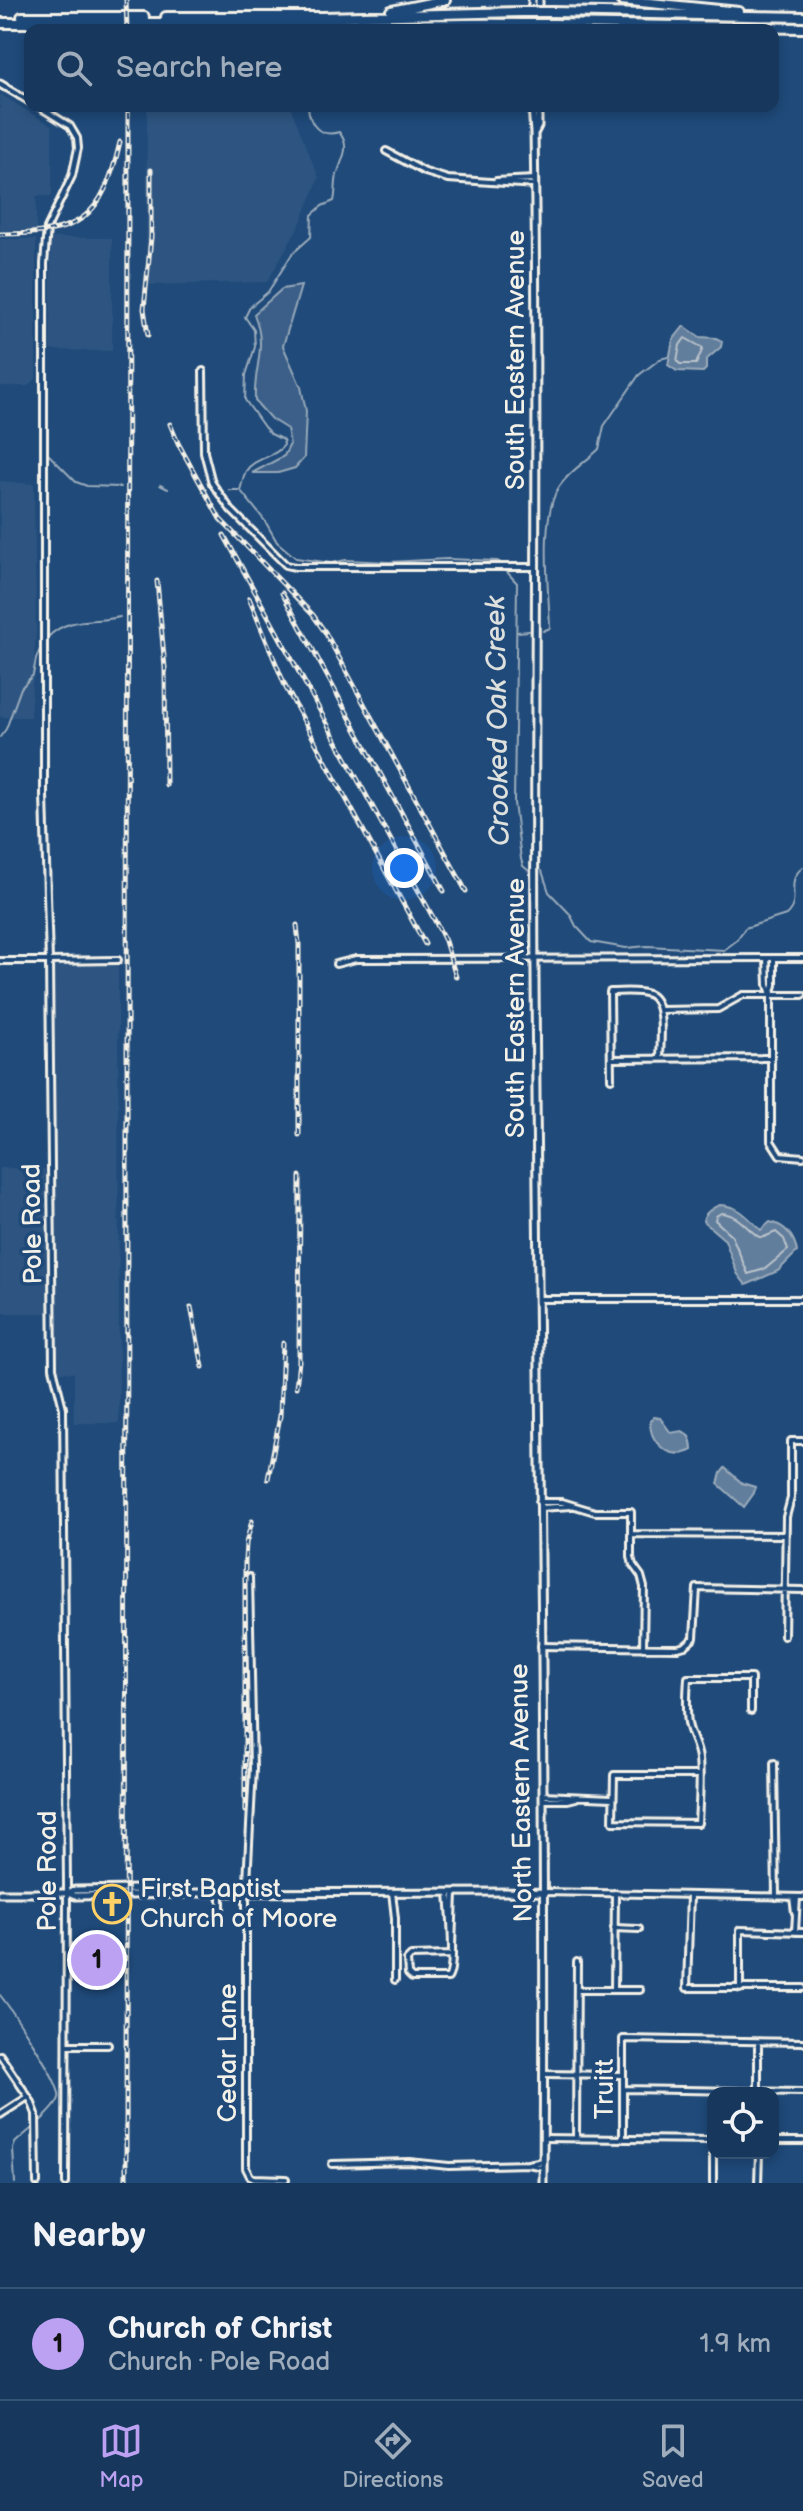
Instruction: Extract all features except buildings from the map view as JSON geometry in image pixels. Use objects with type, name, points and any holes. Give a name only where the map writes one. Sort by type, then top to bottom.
[{"type":"highway","points":[[373,15],[445,0]]},
{"type":"highway","points":[[621,0],[719,9],[764,17]]},
{"type":"highway","points":[[0,20],[521,12],[803,17]]},
{"type":"highway","points":[[0,20],[332,24]]},
{"type":"highway","points":[[411,24],[553,24]]},
{"type":"highway","points":[[779,28],[803,28]]},
{"type":"main road","points":[[532,0],[532,24]]},
{"type":"main road","points":[[539,0],[539,24]]},
{"type":"main road","name":"South Eastern Avenue","points":[[533,112],[538,1402]]},
{"type":"main road","name":"North Eastern Avenue","points":[[538,1402],[544,1892],[543,2183]]},
{"type":"main road","points":[[0,1893],[120,1897],[192,1893],[544,1892]]},
{"type":"street","points":[[3,86],[24,98]]},
{"type":"street","name":"Pole Road","points":[[47,112],[72,128],[77,138],[78,156],[49,224],[44,250],[44,801],[49,961],[53,1368],[63,1408],[66,2183]]},
{"type":"street","points":[[386,151],[434,176],[448,179],[535,182]]},
{"type":"street","points":[[203,371],[204,452],[212,483],[231,510],[286,565],[536,567]]},
{"type":"street","points":[[767,958],[771,995]]},
{"type":"street","points":[[774,958],[771,1141],[777,1153],[785,1157],[803,1157]]},
{"type":"street","points":[[336,964],[356,959],[803,958]]},
{"type":"street","points":[[0,961],[118,960]]},
{"type":"street","points":[[611,1079],[610,992],[647,993],[657,1001],[660,1010],[660,1059]]},
{"type":"street","points":[[660,1010],[718,1009],[740,995],[803,995]]},
{"type":"street","points":[[611,1059],[771,1058]]},
{"type":"street","points":[[538,1299],[803,1299]]},
{"type":"street","points":[[784,1636],[785,1535],[791,1498],[791,1441],[803,1441]]},
{"type":"street","points":[[539,1505],[562,1502],[595,1512],[631,1512],[631,1557],[644,1587],[643,1648]]},
{"type":"street","points":[[632,1534],[785,1535]]},
{"type":"street","name":"Cedar Lane","points":[[249,1577],[253,1769],[247,1893],[246,2168],[254,2178],[286,2179]]},
{"type":"street","points":[[541,1646],[678,1648],[691,1642],[696,1632],[697,1588],[803,1590]]},
{"type":"street","points":[[699,1775],[614,1775],[613,1822],[698,1823],[699,1775],[697,1748],[688,1722],[688,1678],[751,1678],[751,1711]]},
{"type":"street","points":[[774,1763],[776,1897]]},
{"type":"street","points":[[543,1798],[613,1798]]},
{"type":"street","points":[[392,1892],[395,1980]]},
{"type":"street","points":[[452,1892],[452,1946],[452,1955],[452,1973],[448,1978],[412,1978],[408,1974],[407,1960],[411,1956],[452,1955]]},
{"type":"street","points":[[544,1892],[798,1897],[795,1932]]},
{"type":"street","points":[[221,1893],[221,1910]]},
{"type":"street","points":[[614,1990],[615,1893]]},
{"type":"street","points":[[690,1895],[687,1988],[803,1988]]},
{"type":"street","points":[[614,1928],[639,1929]]},
{"type":"street","points":[[740,1989],[740,1930],[803,1932]]},
{"type":"street","points":[[576,2138],[577,1962]]},
{"type":"street","points":[[577,1990],[640,1990]]},
{"type":"street","name":"Truitt","points":[[623,2139],[623,2039],[758,2042]]},
{"type":"street","points":[[758,2087],[758,2042],[803,2042]]},
{"type":"street","points":[[67,2045],[108,2045]]},
{"type":"street","points":[[0,2055],[28,2097],[37,2119],[37,2183]]},
{"type":"street","points":[[544,2074],[623,2075]]},
{"type":"street","points":[[623,2089],[707,2091]]},
{"type":"street","points":[[779,2092],[803,2092]]},
{"type":"street","points":[[0,2115],[28,2097]]},
{"type":"street","points":[[543,2138],[707,2140]]},
{"type":"street","points":[[779,2141],[803,2141]]},
{"type":"street","points":[[713,2159],[713,2183]]},
{"type":"street","points":[[758,2183],[759,2159]]},
{"type":"street","points":[[332,2164],[543,2164]]},
{"type":"shaded area","points":[[0,94],[24,109],[24,112],[52,126],[52,196],[36,196],[36,230],[0,230]]},
{"type":"shaded area","points":[[147,112],[292,112],[319,178],[300,224],[267,282],[146,285]]},
{"type":"shaded area","points":[[51,238],[112,238],[112,351],[50,350]]},
{"type":"shaded area","points":[[0,239],[36,239],[36,379],[28,386],[0,386]]},
{"type":"shaded area","points":[[301,286],[283,346],[301,387],[306,411],[304,458],[295,468],[278,473],[252,473],[284,456],[290,444],[287,429],[271,419],[255,401],[260,338],[254,314],[282,289]]},
{"type":"shaded area","points":[[0,481],[34,484],[36,631],[30,717],[0,717]]},
{"type":"shaded area","points":[[54,964],[118,964],[119,1423],[74,1423],[74,1373],[58,1372]]},
{"type":"shaded area","points":[[0,1168],[45,1169],[47,1313],[0,1313]]},
{"type":"water","points":[[684,326],[700,337],[722,341],[721,347],[706,360],[703,372],[677,371],[668,365],[673,340]]},
{"type":"water","points":[[720,1205],[738,1210],[761,1230],[770,1222],[785,1229],[792,1237],[797,1252],[778,1271],[746,1285],[737,1273],[725,1240],[703,1221],[709,1211]]},
{"type":"water","points":[[654,1417],[660,1418],[671,1433],[682,1431],[687,1434],[692,1450],[669,1452],[657,1443],[650,1421]]},
{"type":"water","points":[[725,1468],[742,1483],[755,1487],[744,1507],[718,1484]]},
{"type":"waterway","name":"Crooked Oak Creek","points":[[240,490],[250,466],[276,453],[284,445],[283,440],[264,427],[245,400],[246,375],[255,347],[254,330],[245,317],[250,307],[268,292],[292,254],[311,237],[312,215],[334,201],[337,175],[344,154],[345,143],[339,132],[321,131],[313,124],[309,112]]},
{"type":"waterway","points":[[543,631],[550,628],[547,535],[553,500],[568,476],[599,449],[604,426],[639,375],[660,359],[668,357]]},
{"type":"waterway","points":[[45,451],[76,482],[87,486],[121,487]]},
{"type":"waterway","points":[[160,485],[168,489]]},
{"type":"waterway","points":[[229,490],[239,490]]},
{"type":"waterway","name":"Crooked Oak Creek","points":[[241,491],[277,542],[296,558],[331,563],[346,560],[389,562],[447,559],[497,561],[503,564]]},
{"type":"waterway","name":"Crooked Oak Creek","points":[[506,571],[517,583],[514,803],[521,859],[529,871]]},
{"type":"waterway","points":[[47,638],[72,623],[120,617]]},
{"type":"waterway","points":[[517,632],[529,631]]},
{"type":"waterway","points":[[0,737],[21,688],[33,675],[43,642]]},
{"type":"waterway","name":"Crooked Oak Creek","points":[[542,871],[549,892],[591,942],[626,948],[647,946],[724,950],[736,941],[745,928],[786,915],[793,903],[794,879],[803,867]]},
{"type":"waterway","points":[[0,1995],[45,2063],[59,2098],[46,2115],[15,2143],[15,2183]]},
{"type":"railway","points":[[126,0],[127,24]]},
{"type":"railway","points":[[126,2183],[128,112]]},
{"type":"railway","points":[[0,234],[50,231],[83,218],[105,190],[120,142]]},
{"type":"railway","points":[[148,335],[144,309],[151,237],[151,170]]},
{"type":"railway","points":[[170,424],[220,519],[313,615],[325,632],[466,891]]},
{"type":"railway","points":[[224,535],[435,921],[456,977]]},
{"type":"railway","points":[[157,581],[165,668],[166,785]]},
{"type":"railway","points":[[282,593],[444,891]]},
{"type":"railway","points":[[249,598],[286,688],[425,944]]},
{"type":"railway","points":[[297,925],[299,1135]]},
{"type":"railway","points":[[296,1387],[299,1361],[300,1176]]},
{"type":"railway","points":[[191,1307],[203,1367]]},
{"type":"railway","points":[[268,1479],[280,1416],[283,1343]]},
{"type":"railway","points":[[245,1811],[245,1561],[252,1521]]},
{"type":"place","name":"First Baptist Church of Moore","points":[[112,1904]]},
{"type":"place","name":"Church of Christ","points":[[97,1960]]}]
